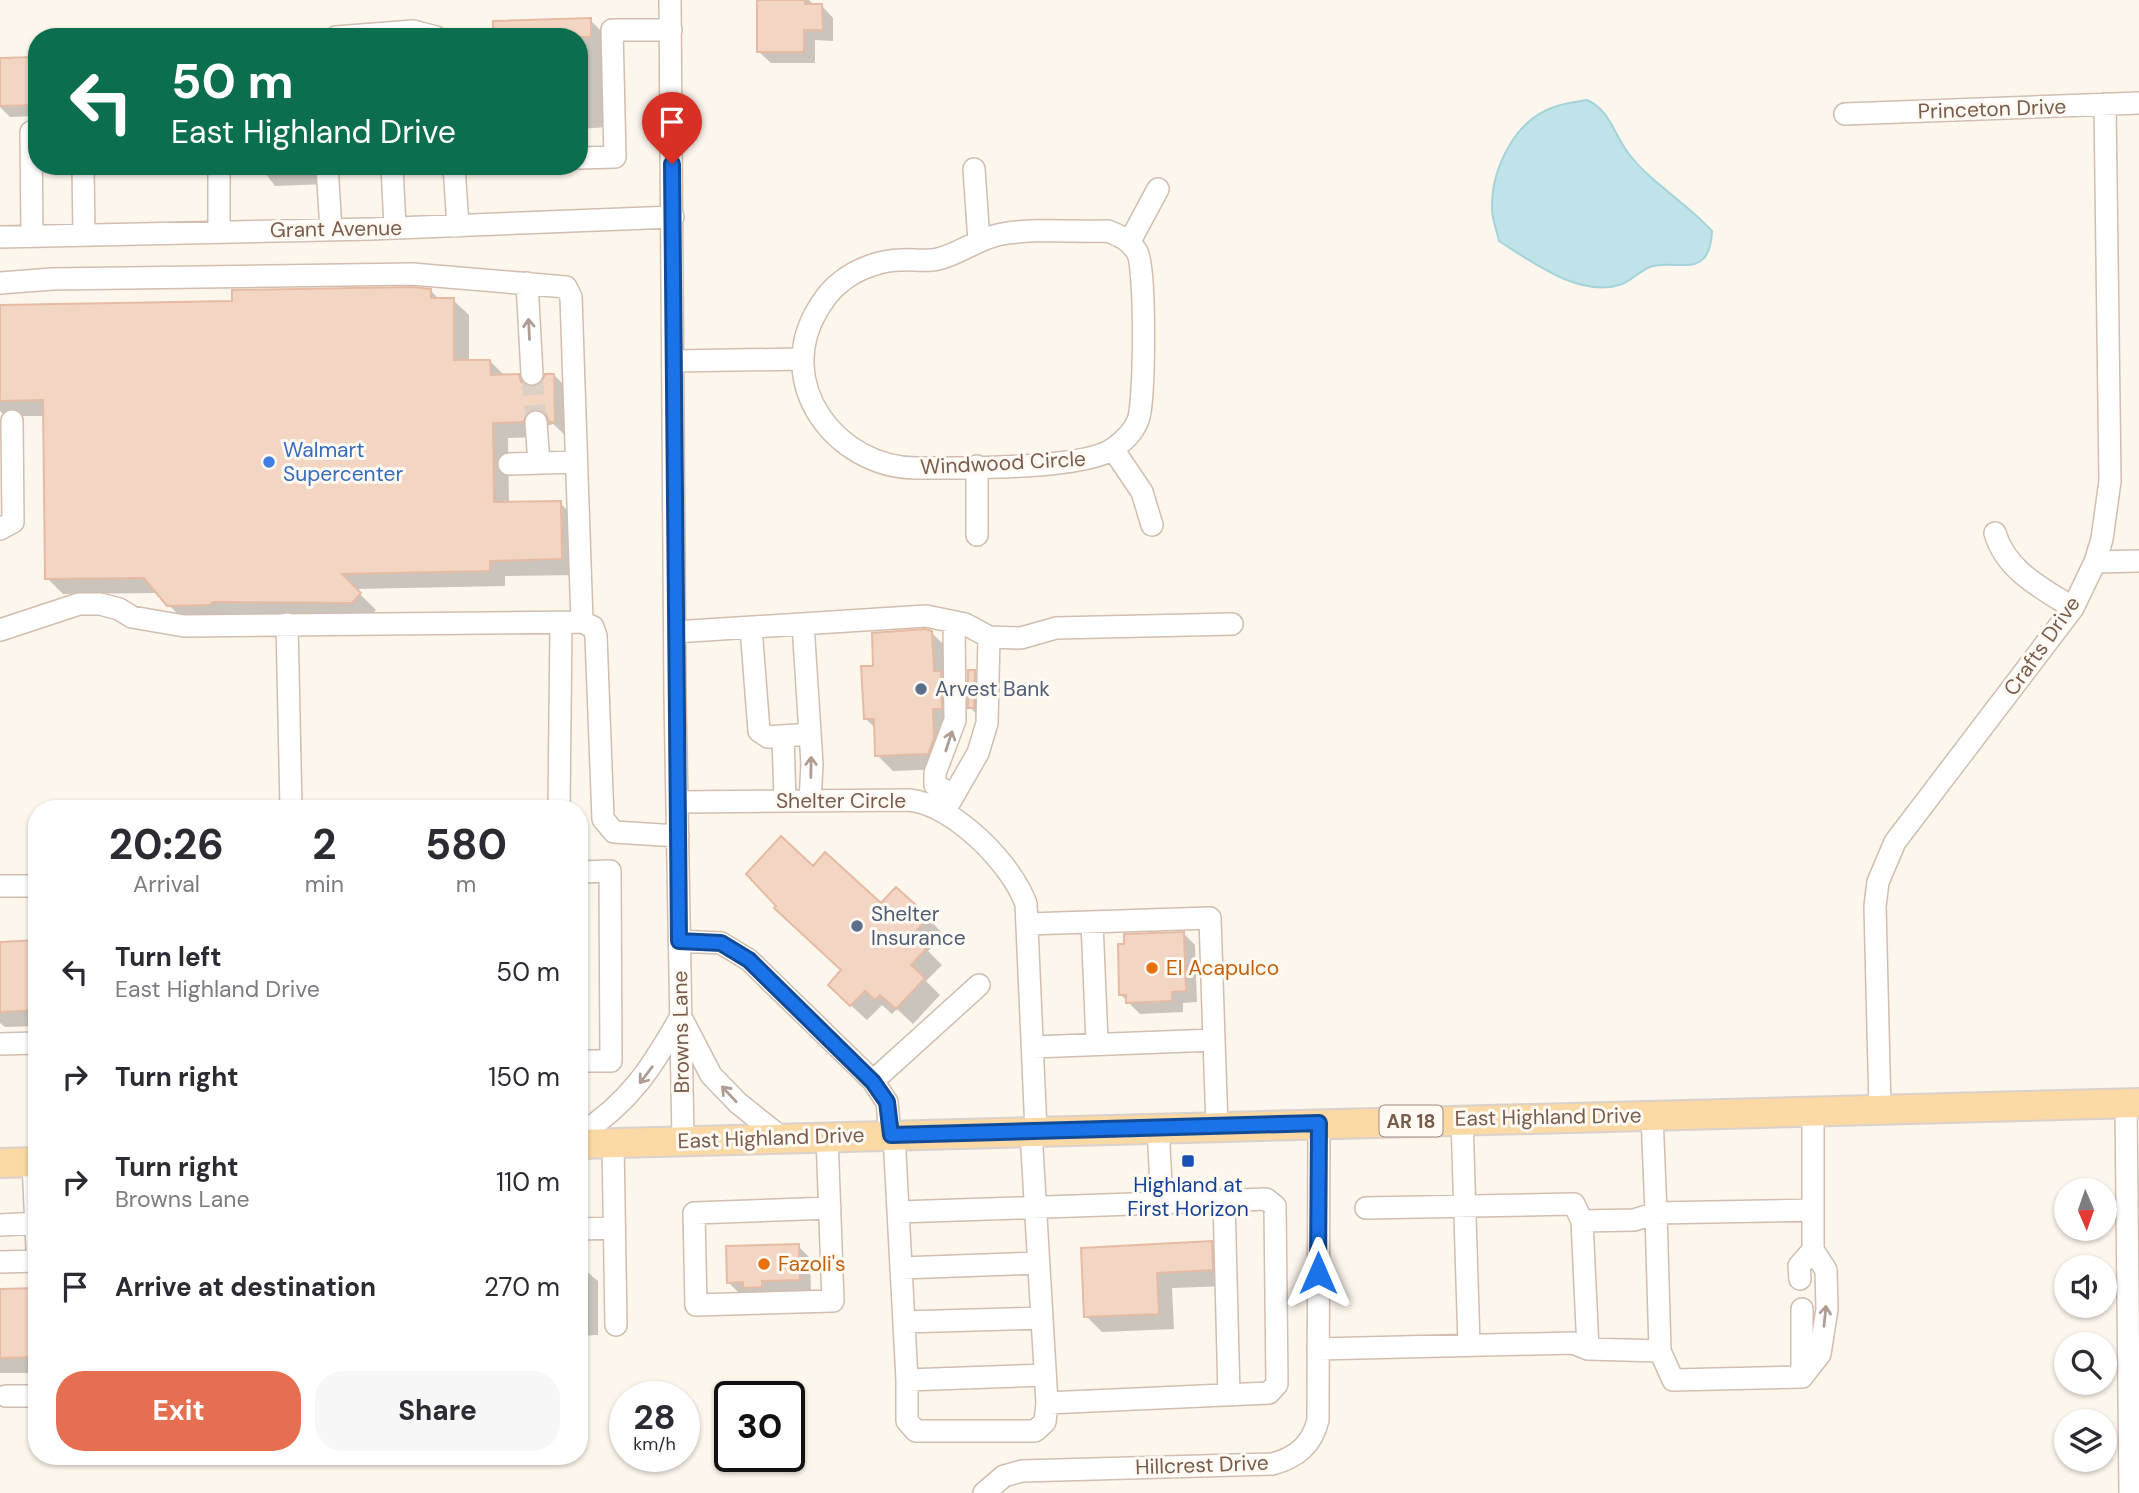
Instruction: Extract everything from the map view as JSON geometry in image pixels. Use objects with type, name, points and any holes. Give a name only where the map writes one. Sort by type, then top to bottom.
[{"type":"main road","name":"East Highland Drive","points":[[588,1144],[2132,1103]]},
{"type":"main road","points":[[0,1163],[28,1162]]},
{"type":"street","name":"Browns Lane","points":[[670,0],[675,632],[683,1140]]},
{"type":"street","points":[[588,158],[615,157],[612,30],[671,30]]},
{"type":"street","name":"Princeton Drive","points":[[1845,114],[2139,103]]},
{"type":"street","name":"Crafts Drive","points":[[1880,1109],[1875,906],[1884,866],[1895,842],[2073,608],[2095,562],[2107,514],[2110,481],[2105,104]]},
{"type":"street","points":[[974,169],[979,241]]},
{"type":"street","points":[[31,175],[32,236]]},
{"type":"street","points":[[83,175],[84,235]]},
{"type":"street","points":[[219,175],[219,232]]},
{"type":"street","points":[[328,175],[331,230]]},
{"type":"street","points":[[393,175],[396,228]]},
{"type":"street","points":[[455,175],[458,226]]},
{"type":"street","points":[[1130,242],[1158,189]]},
{"type":"street","name":"Grant Avenue","points":[[0,237],[331,230],[673,217]]},
{"type":"street","name":"Windwood Circle","points":[[1108,231],[1130,242],[1143,264],[1142,407],[1130,433],[1113,449],[1082,461],[898,468],[859,453],[839,439],[818,413],[803,376],[807,327],[830,291],[844,279],[876,264],[898,259],[938,259],[1003,234],[1108,231]]},
{"type":"street","points":[[0,283],[52,279],[412,274],[566,287],[571,297],[576,462],[571,623],[560,800]]},
{"type":"street","points":[[527,283],[532,374]]},
{"type":"street","points":[[674,361],[803,359]]},
{"type":"street","points":[[0,529],[13,522],[12,421]]},
{"type":"street","points":[[536,422],[539,463]]},
{"type":"street","points":[[1113,449],[1142,492],[1152,524]]},
{"type":"street","points":[[509,464],[576,462]]},
{"type":"street","points":[[977,466],[977,535]]},
{"type":"street","points":[[1995,533],[2004,554],[2020,573],[2073,608]]},
{"type":"street","points":[[2095,562],[2139,561]]},
{"type":"street","points":[[0,630],[79,604],[100,604],[119,609],[132,617],[184,626],[571,623],[593,627],[596,636],[603,819],[614,832],[678,836]]},
{"type":"street","points":[[675,632],[926,616],[965,624],[989,637],[1021,638],[1056,628],[1232,624]]},
{"type":"street","points":[[954,622],[955,720],[935,773],[935,785],[949,804],[978,753],[987,723],[989,637]]},
{"type":"street","points":[[286,624],[291,800]]},
{"type":"street","points":[[803,624],[810,734],[810,801]]},
{"type":"street","points":[[751,628],[759,731],[768,737],[810,734]]},
{"type":"street","points":[[783,736],[785,801]]},
{"type":"street","name":"Shelter Circle","points":[[677,802],[909,800],[949,804],[961,822],[1009,873],[1021,891],[1028,924],[1035,1206],[1047,1403]]},
{"type":"street","points":[[588,872],[610,871],[611,1061],[588,1061]]},
{"type":"street","points":[[0,886],[28,886]]},
{"type":"street","points":[[1028,924],[1210,918],[1217,1126]]},
{"type":"street","points":[[1092,922],[1097,1042]]},
{"type":"street","points":[[679,941],[721,943],[749,960],[873,1082],[887,1102],[898,1212],[907,1421],[916,1431],[1035,1431],[1045,1422],[1047,1403],[1269,1393],[1277,1384],[1275,1206],[1266,1199],[898,1212]]},
{"type":"street","points":[[873,1082],[979,985]]},
{"type":"street","points":[[588,1128],[627,1099],[652,1069],[681,1016]]},
{"type":"street","points":[[681,1016],[711,1075],[737,1103],[782,1138]]},
{"type":"street","points":[[1033,1047],[1097,1042],[1214,1040]]},
{"type":"street","points":[[0,1044],[28,1043]]},
{"type":"street","points":[[2130,1493],[2134,1405],[2132,1103]]},
{"type":"street","points":[[1802,1377],[1820,1354],[1827,1309],[1826,1270],[1813,1250],[1813,1112]]},
{"type":"street","points":[[1652,1115],[1660,1351],[1674,1380],[1802,1377]]},
{"type":"street","points":[[1462,1119],[1469,1345]]},
{"type":"street","name":"Hillcrest Drive","points":[[984,1493],[1004,1476],[1022,1471],[1272,1464],[1283,1461],[1307,1446],[1314,1435],[1318,1420],[1319,1123]]},
{"type":"street","points":[[1158,1128],[1162,1203]]},
{"type":"street","points":[[827,1136],[830,1209],[832,1288],[833,1301],[696,1305],[694,1213],[830,1209]]},
{"type":"street","points":[[613,1143],[616,1325]]},
{"type":"street","points":[[1224,1200],[1228,1395]]},
{"type":"street","points":[[1366,1208],[1574,1204],[1582,1221],[1588,1349]]},
{"type":"street","points":[[1582,1221],[1633,1220],[1656,1213],[1813,1210]]},
{"type":"street","points":[[0,1225],[28,1223]]},
{"type":"street","points":[[588,1229],[614,1228]]},
{"type":"street","points":[[1800,1279],[1799,1266],[1813,1250]]},
{"type":"street","points":[[0,1262],[28,1261]]},
{"type":"street","points":[[901,1268],[1038,1262]]},
{"type":"street","points":[[1802,1309],[1802,1377]]},
{"type":"street","points":[[904,1322],[1042,1318]]},
{"type":"street","points":[[1318,1349],[1573,1343],[1588,1349],[1660,1351]]},
{"type":"street","points":[[907,1380],[1045,1375]]},
{"type":"street","points":[[6,1396],[28,1396]]},
{"type":"water","points":[[1587,100],[1607,117],[1638,165],[1712,231],[1710,247],[1705,257],[1690,265],[1650,267],[1622,284],[1590,287],[1557,276],[1499,241],[1492,213],[1493,194],[1496,178],[1508,148],[1517,134],[1540,113]]},
{"type":"building","points":[[757,0],[805,0],[805,4],[822,4],[823,30],[804,30],[804,52],[757,52]]},
{"type":"building","points":[[591,18],[591,37],[588,37],[588,28],[493,28],[493,21]]},
{"type":"building","points":[[28,57],[28,105],[0,106],[0,58]]},
{"type":"building","name":"Walmart Supercenter","points":[[431,289],[431,298],[454,298],[454,360],[490,360],[491,375],[519,374],[521,382],[532,387],[540,385],[545,374],[554,374],[555,422],[549,422],[546,414],[536,409],[528,412],[523,422],[493,423],[494,502],[561,501],[562,559],[490,561],[490,571],[342,574],[361,593],[352,603],[213,602],[209,605],[167,606],[144,578],[45,579],[43,400],[0,401],[0,305],[232,301],[232,290]]},
{"type":"building","name":"Arvest Bank","points":[[925,629],[932,631],[934,671],[941,671],[942,709],[933,709],[934,738],[928,754],[875,756],[874,719],[864,719],[861,666],[873,666],[872,633]]},
{"type":"building","points":[[968,670],[975,670],[974,708],[968,708]]},
{"type":"building","name":"Shelter Insurance","points":[[781,836],[813,866],[825,852],[881,903],[896,887],[929,917],[913,935],[927,948],[911,965],[925,978],[896,1009],[880,995],[875,1000],[865,991],[850,1006],[828,985],[841,970],[774,908],[776,906],[746,874]]},
{"type":"building","name":"El Acapulco","points":[[1184,932],[1186,991],[1172,992],[1172,1001],[1126,1003],[1126,995],[1119,995],[1118,944],[1124,944],[1124,934]]},
{"type":"building","points":[[28,940],[28,1010],[0,1012],[0,942]]},
{"type":"building","points":[[1212,1241],[1213,1270],[1157,1273],[1159,1314],[1084,1317],[1081,1248]]},
{"type":"building","name":"Fazoli's","points":[[799,1244],[800,1280],[762,1281],[762,1287],[743,1288],[743,1282],[727,1283],[726,1246]]},
{"type":"building","points":[[28,1288],[28,1357],[0,1358],[0,1289]]},
{"type":"tunnel","points":[[532,374],[536,422]]},
{"type":"place","name":"Walmart Supercenter","points":[[269,462]]},
{"type":"place","name":"Arvest Bank","points":[[921,689]]},
{"type":"place","name":"Shelter Insurance","points":[[857,926]]},
{"type":"place","name":"El Acapulco","points":[[1152,968]]},
{"type":"place","name":"Highland at First Horizon","points":[[1188,1161]]},
{"type":"place","name":"Fazoli's","points":[[764,1264]]},
{"type":"route","points":[[672,164],[679,941],[721,943],[749,960],[873,1082],[887,1102],[891,1135],[1319,1123],[1318,1273]]}]
